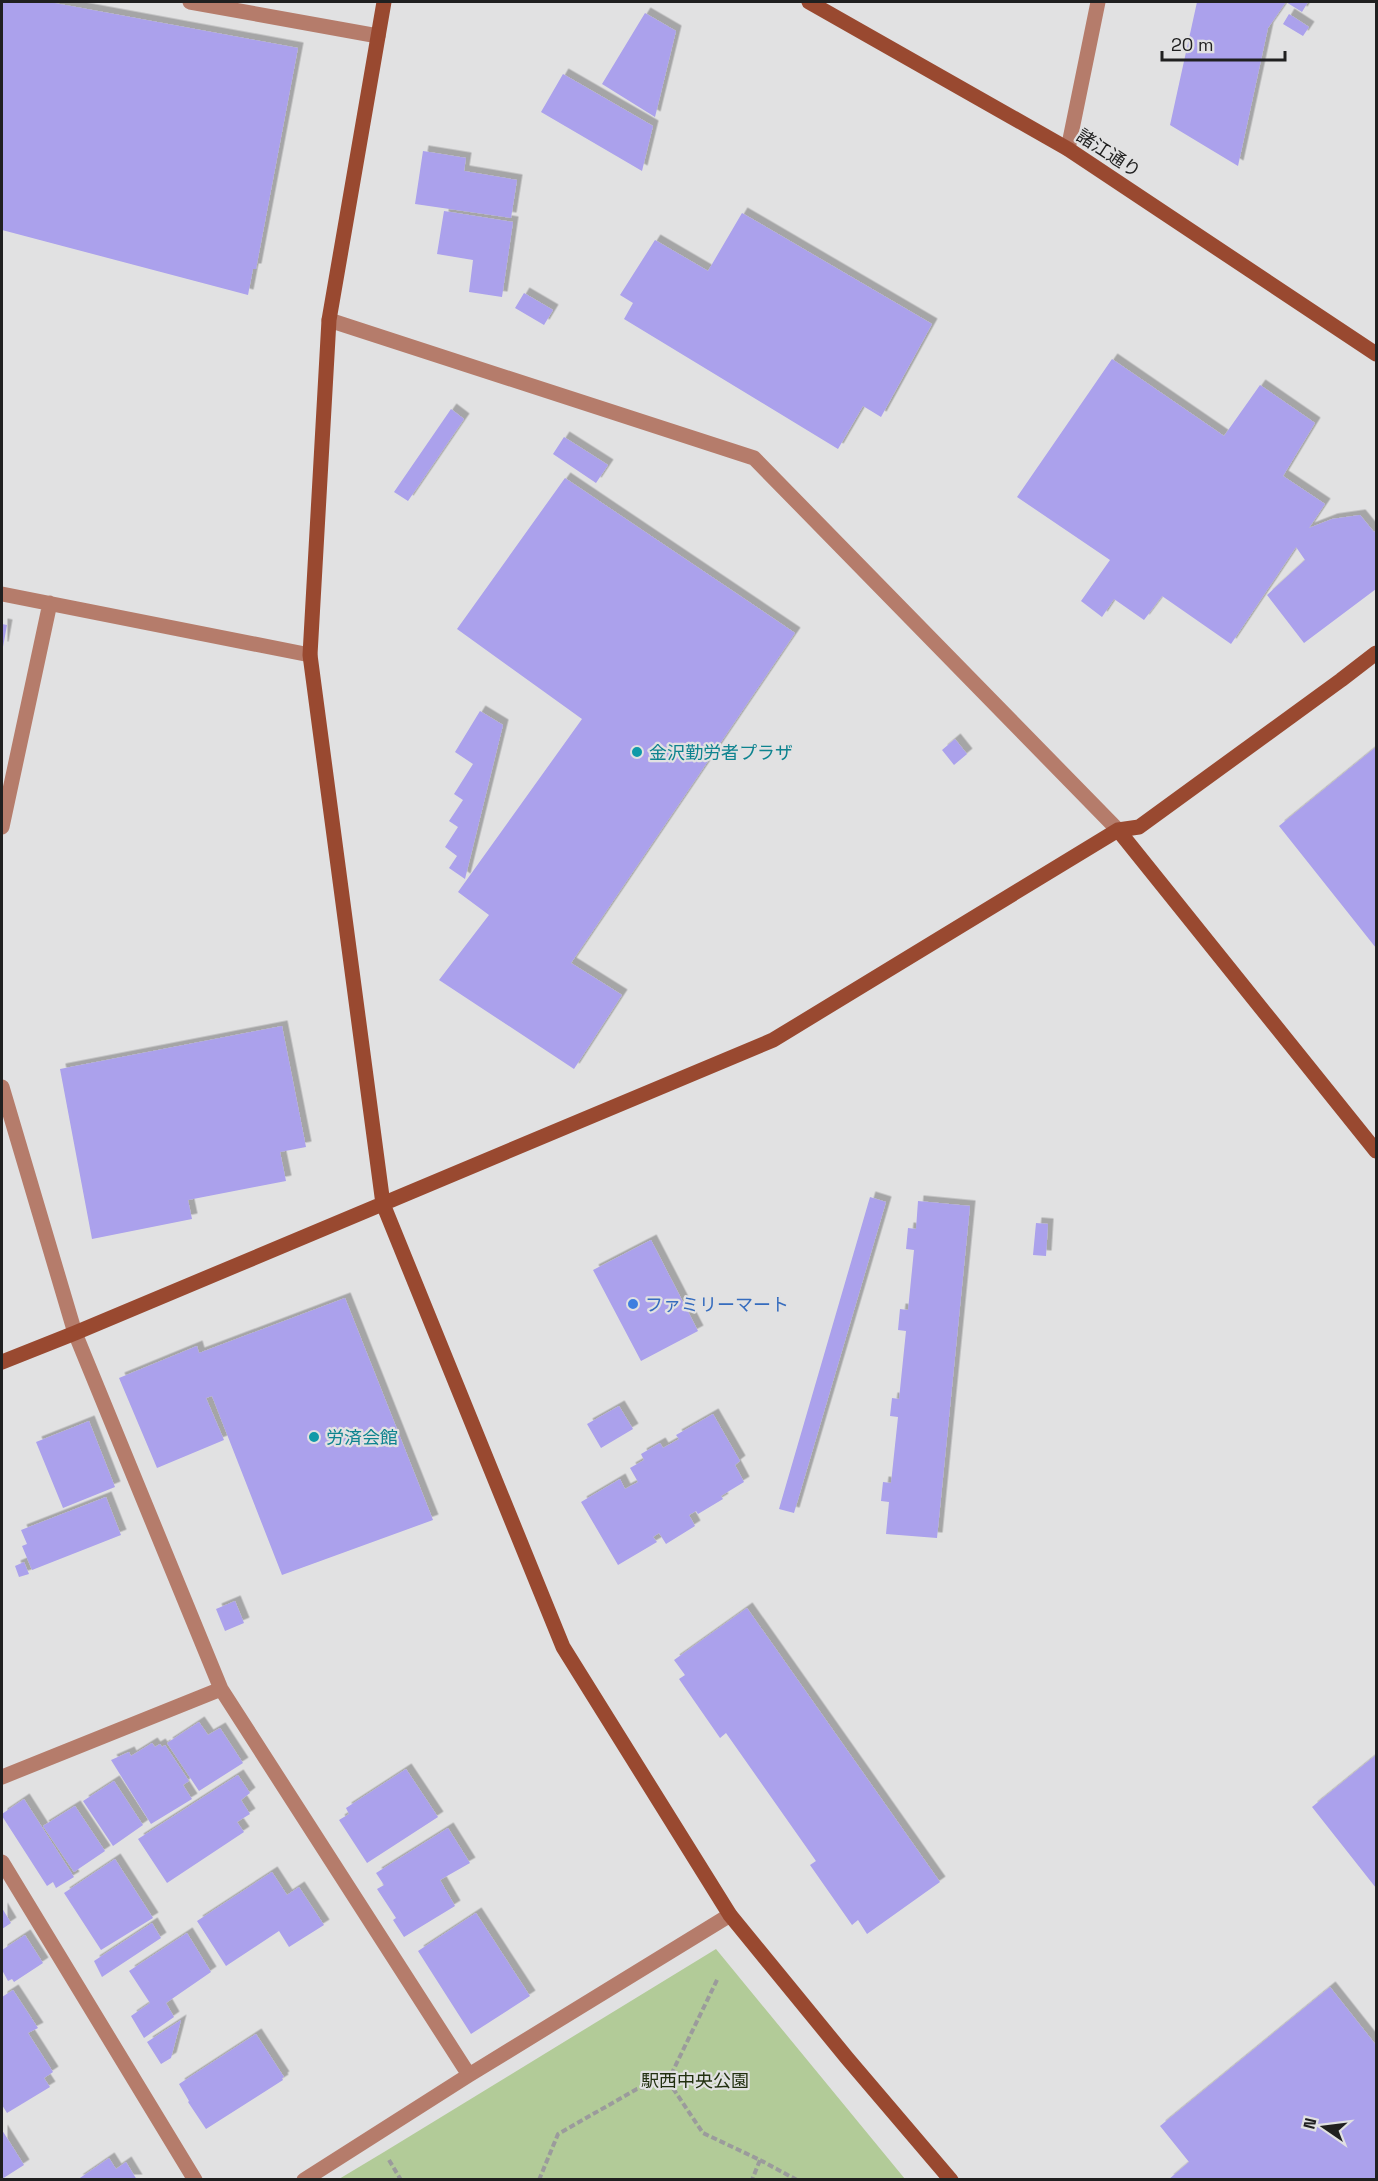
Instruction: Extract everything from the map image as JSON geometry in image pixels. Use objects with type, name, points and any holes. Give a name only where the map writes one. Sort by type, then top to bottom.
[{"type":"street","points":[[190,2],[378,36]]},
{"type":"street","points":[[384,2],[329,321],[310,655],[383,1204],[564,1647],[730,1915],[951,2180]]},
{"type":"street","name":"諸江通り","points":[[809,2],[1068,149],[1377,354]]},
{"type":"street","points":[[1068,149],[1098,2]]},
{"type":"street","points":[[329,321],[754,458],[1118,830],[1377,1151]]},
{"type":"street","points":[[2,594],[310,655]]},
{"type":"street","points":[[2,827],[51,603]]},
{"type":"street","points":[[2,1362],[773,1040],[1118,830],[1139,827],[1377,653]]},
{"type":"street","points":[[2,1087],[75,1333],[222,1689],[469,2075]]},
{"type":"street","points":[[2,1777],[222,1689]]},
{"type":"street","points":[[2,1862],[195,2180]]},
{"type":"street","points":[[304,2180],[469,2075],[730,1915]]},
{"type":"path","points":[[539,2180],[558,2134],[638,2089],[668,2081],[718,1978]]},
{"type":"path","points":[[668,2081],[704,2133],[797,2180]]},
{"type":"path","points":[[384,2152],[402,2180]]},
{"type":"path","points":[[752,2180],[760,2160]]},
{"type":"green space","name":"駅西中央公園","points":[[716,1949],[905,2179],[339,2179],[384,2152]]},
{"type":"building","points":[[2,2],[49,2],[298,48],[256,269],[253,269],[248,295],[2,230]]},
{"type":"building","points":[[1197,2],[1286,2],[1268,28],[1238,166],[1170,125]]},
{"type":"building","points":[[1286,2],[1308,2],[1302,12]]},
{"type":"building","points":[[645,13],[676,31],[655,117],[602,84]]},
{"type":"building","points":[[1289,14],[1309,27],[1303,36],[1283,24]]},
{"type":"building","points":[[563,74],[653,126],[642,171],[541,112]]},
{"type":"building","points":[[423,151],[466,158],[464,171],[517,180],[511,218],[415,204]]},
{"type":"building","points":[[444,211],[513,222],[502,297],[469,292],[473,260],[437,254]]},
{"type":"building","points":[[742,213],[932,324],[881,417],[863,406],[838,449],[624,319],[633,303],[620,295],[655,240],[708,271]]},
{"type":"building","points":[[524,293],[553,310],[544,325],[515,308]]},
{"type":"building","points":[[1112,359],[1224,436],[1260,385],[1315,423],[1283,476],[1325,504],[1309,528],[1332,519],[1360,515],[1374,532],[1376,530],[1376,589],[1304,643],[1267,595],[1305,560],[1296,547],[1231,644],[1162,596],[1144,620],[1114,599],[1102,617],[1081,601],[1110,560],[1017,497]]},
{"type":"building","points":[[451,409],[464,419],[408,501],[394,492]]},
{"type":"building","points":[[564,437],[608,465],[596,483],[553,454]]},
{"type":"building","name":"金沢勤労者プラザ","points":[[565,478],[795,633],[571,963],[622,995],[574,1069],[439,980],[489,915],[458,892],[582,719],[457,629]]},
{"type":"building","points":[[2,624],[7,625],[3,647],[2,647]]},
{"type":"building","points":[[480,711],[503,725],[465,879],[449,868],[457,856],[445,847],[458,827],[449,821],[463,800],[454,794],[473,764],[455,752]]},
{"type":"building","points":[[955,739],[967,754],[954,765],[942,750]]},
{"type":"building","points":[[1376,747],[1376,948],[1279,826]]},
{"type":"building","points":[[282,1026],[306,1147],[280,1152],[286,1181],[188,1200],[192,1219],[92,1239],[60,1069]]},
{"type":"building","points":[[870,1197],[886,1202],[794,1513],[779,1509]]},
{"type":"building","points":[[918,1201],[970,1206],[937,1538],[886,1534],[889,1502],[881,1501],[883,1482],[891,1483],[898,1417],[890,1416],[892,1398],[899,1399],[906,1331],[898,1330],[900,1309],[908,1310],[914,1250],[906,1249],[908,1228],[916,1229]]},
{"type":"building","points":[[1036,1223],[1048,1224],[1046,1256],[1033,1255]]},
{"type":"building","points":[[651,1240],[698,1331],[641,1361],[593,1270]]},
{"type":"building","name":"労済会館","points":[[345,1298],[433,1520],[282,1575],[212,1396],[206,1398],[224,1440],[157,1468],[119,1378],[197,1346],[199,1353]]},
{"type":"building","points":[[619,1406],[633,1429],[601,1448],[587,1424]]},
{"type":"building","points":[[713,1414],[740,1461],[735,1465],[744,1482],[721,1496],[723,1499],[698,1514],[696,1511],[689,1515],[695,1526],[666,1544],[659,1533],[653,1537],[657,1542],[618,1565],[581,1502],[620,1479],[625,1489],[638,1482],[630,1468],[644,1460],[641,1454],[660,1443],[663,1448],[679,1439],[676,1435]]},
{"type":"building","points":[[89,1421],[115,1487],[63,1508],[36,1442]]},
{"type":"building","points":[[106,1497],[121,1535],[32,1570],[22,1546],[27,1544],[21,1530]]},
{"type":"building","points":[[24,1562],[29,1574],[19,1577],[15,1566]]},
{"type":"building","points":[[235,1601],[244,1623],[225,1631],[216,1609]]},
{"type":"building","points":[[747,1608],[940,1882],[867,1934],[858,1920],[852,1925],[810,1865],[816,1861],[726,1733],[720,1738],[679,1679],[685,1675],[674,1660]]},
{"type":"building","points":[[199,1722],[208,1735],[220,1728],[243,1763],[199,1791],[167,1743]]},
{"type":"building","points":[[152,1743],[155,1747],[160,1744],[162,1747],[165,1745],[189,1781],[183,1785],[192,1799],[151,1824],[111,1760],[129,1752],[131,1756]]},
{"type":"building","points":[[1376,1755],[1376,1888],[1312,1807]]},
{"type":"building","points":[[406,1769],[438,1817],[367,1863],[339,1820],[349,1814],[346,1808]]},
{"type":"building","points":[[238,1775],[250,1793],[241,1800],[250,1814],[237,1822],[244,1832],[167,1883],[138,1839]]},
{"type":"building","points":[[114,1781],[143,1825],[113,1846],[83,1801]]},
{"type":"building","points":[[24,1799],[74,1877],[56,1888],[53,1882],[47,1886],[2,1816]]},
{"type":"building","points":[[75,1806],[105,1851],[74,1872],[43,1826]]},
{"type":"building","points":[[448,1828],[470,1863],[440,1880],[455,1906],[404,1937],[393,1920],[396,1918],[377,1889],[384,1885],[376,1873]]},
{"type":"building","points":[[115,1859],[153,1918],[101,1950],[64,1893]]},
{"type":"building","points":[[272,1872],[287,1895],[299,1887],[324,1925],[289,1947],[279,1931],[226,1966],[197,1921]]},
{"type":"building","points":[[2,1908],[11,1923],[2,1929]]},
{"type":"building","points":[[476,1913],[530,1996],[471,2034],[418,1951]]},
{"type":"building","points":[[152,1923],[161,1938],[102,1977],[94,1961]]},
{"type":"building","points":[[187,1933],[211,1972],[166,2003],[174,2017],[144,2038],[131,2016],[150,2003],[129,1971]]},
{"type":"building","points":[[25,1935],[43,1963],[14,1982],[12,1979],[8,1981],[2,1970],[2,1950]]},
{"type":"building","points":[[1330,1987],[1376,2045],[1376,2180],[1168,2180],[1189,2162],[1160,2126]]},
{"type":"building","points":[[13,1990],[38,2028],[28,2033],[53,2072],[44,2078],[50,2087],[7,2113],[2,2105],[2,1997]]},
{"type":"building","points":[[181,2020],[171,2058],[161,2064],[147,2042]]},
{"type":"building","points":[[256,2034],[284,2077],[283,2080],[206,2129],[179,2084]]},
{"type":"building","points":[[2,2130],[24,2165],[2,2179]]},
{"type":"building","points":[[109,2158],[116,2169],[126,2162],[137,2180],[77,2180]]},
{"type":"place","name":"金沢勤労者プラザ","points":[[637,752]]},
{"type":"place","name":"ファミリーマート","points":[[633,1304]]},
{"type":"place","name":"労済会館","points":[[314,1437]]}]
